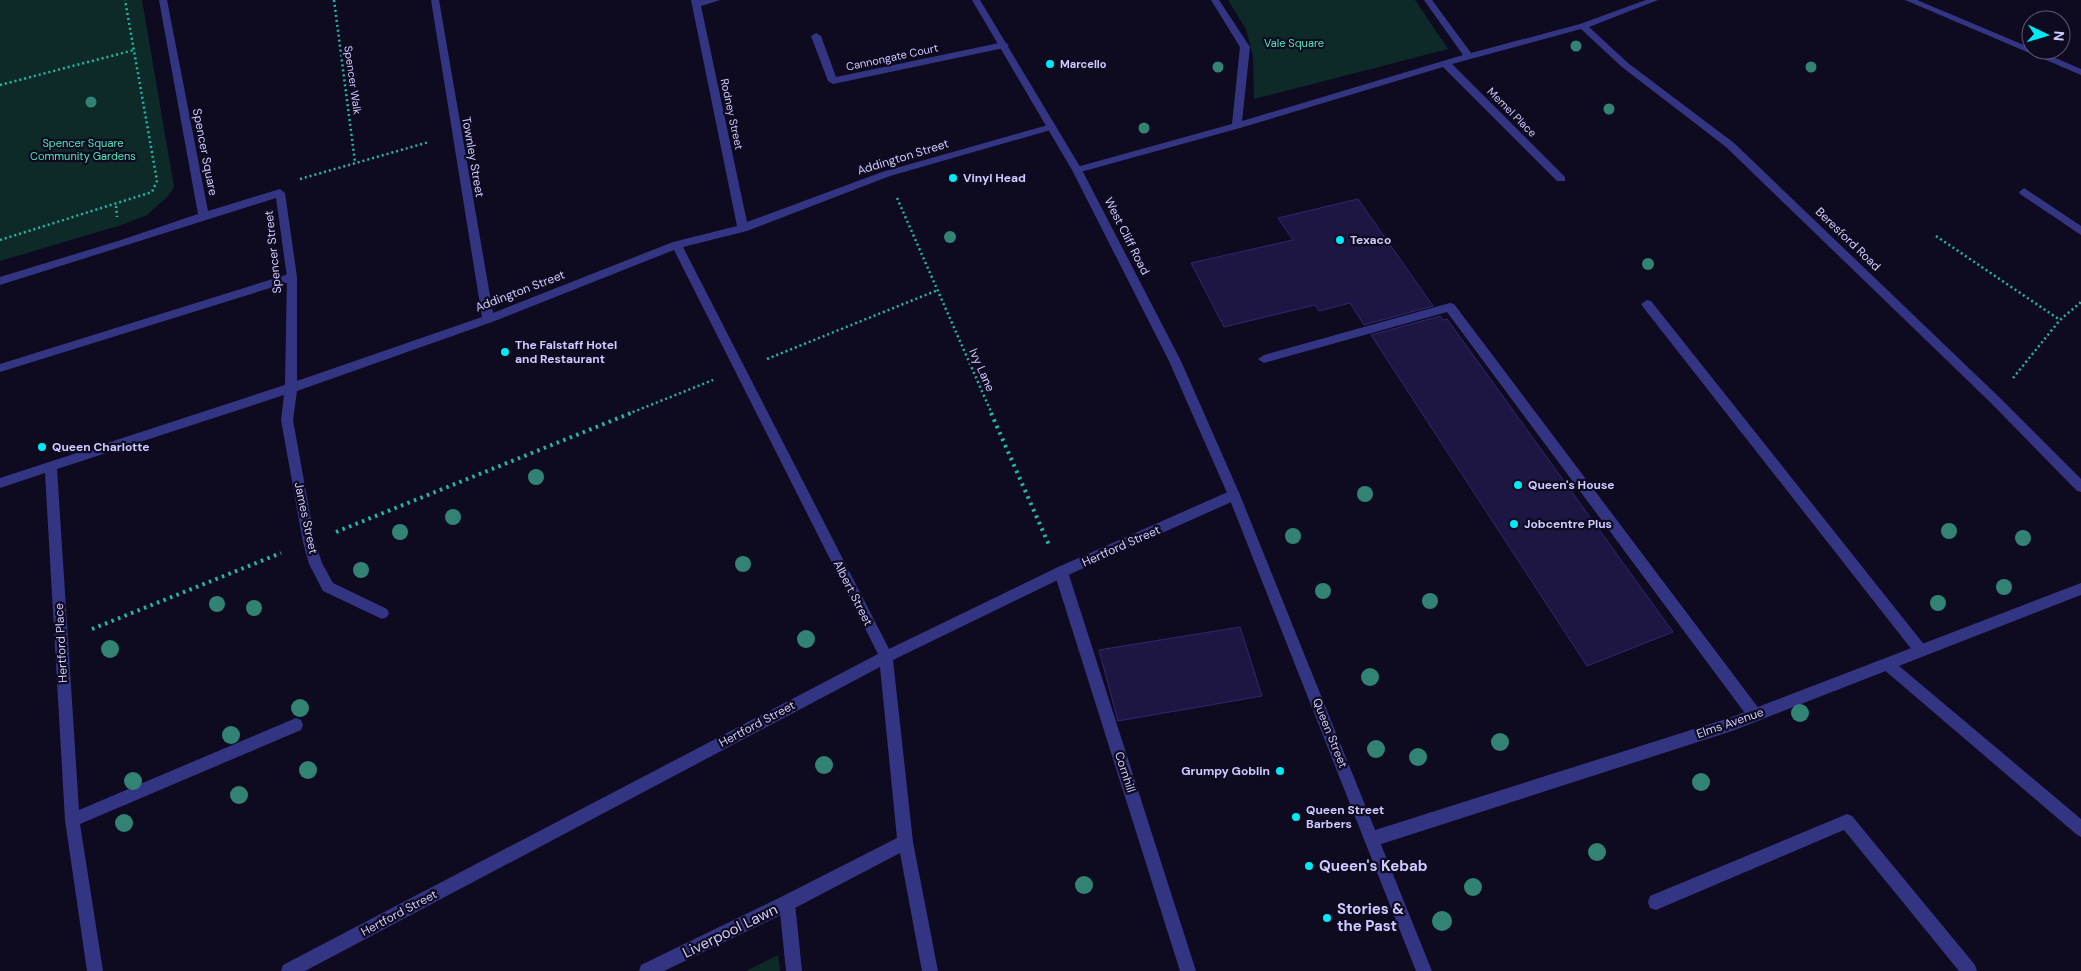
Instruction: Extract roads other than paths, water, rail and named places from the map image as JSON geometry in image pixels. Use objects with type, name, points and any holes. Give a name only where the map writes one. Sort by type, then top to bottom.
[{"type":"street","name":"Spencer Square","points":[[163,0],[204,216]]},
{"type":"street","name":"Townley Street","points":[[435,0],[488,319]]},
{"type":"street","name":"Rodney Street","points":[[716,0],[695,2],[743,228]]},
{"type":"street","name":"West Cliff Road","points":[[976,0],[1004,44],[1077,170],[1175,361],[1234,495]]},
{"type":"street","points":[[1216,0],[1245,47],[1237,126]]},
{"type":"street","points":[[1428,0],[1468,56]]},
{"type":"street","points":[[1077,170],[1237,126],[1468,56],[1583,26],[1654,0]]},
{"type":"street","points":[[1909,0],[2081,72]]},
{"type":"street","name":"Beresford Road","points":[[1583,26],[1626,65],[1730,145],[1995,400],[2081,486]]},
{"type":"street","name":"Cannongate Court","points":[[816,36],[832,81],[1004,44]]},
{"type":"street","name":"Memel Place","points":[[1445,63],[1561,179]]},
{"type":"street","name":"Addington Street","points":[[0,483],[291,388],[488,319],[677,246],[743,228],[886,174],[1051,127]]},
{"type":"street","points":[[2024,192],[2081,230]]},
{"type":"street","name":"Spencer Street","points":[[204,216],[280,193],[292,277],[291,388]]},
{"type":"street","points":[[0,282],[204,216]]},
{"type":"street","name":"Albert Street","points":[[677,246],[886,657],[905,842],[930,971]]},
{"type":"street","points":[[0,368],[292,277]]},
{"type":"street","points":[[1647,304],[1921,650]]},
{"type":"street","points":[[1264,359],[1450,307],[1755,715]]},
{"type":"street","name":"James Street","points":[[291,388],[287,420],[309,542],[316,564],[328,586],[382,613]]},
{"type":"street","name":"Hertford Place","points":[[51,466],[72,820],[95,971]]},
{"type":"street","name":"Hertford Street","points":[[289,971],[886,657],[1061,572],[1234,495]]},
{"type":"street","name":"Queen Street","points":[[1234,495],[1424,971]]},
{"type":"street","name":"Cornhill","points":[[1061,572],[1188,971]]},
{"type":"street","name":"Elms Avenue","points":[[1372,839],[1755,715],[2081,589]]},
{"type":"street","points":[[1887,664],[2081,829]]},
{"type":"street","points":[[72,820],[296,726]]},
{"type":"street","points":[[1656,902],[1847,821],[1969,971]]},
{"type":"street","name":"Liverpool Lawn","points":[[647,971],[787,903],[905,842]]},
{"type":"street","name":"Liverpool Lawn","points":[[787,903],[794,971]]},
{"type":"place","name":"Marcello","points":[[1050,64]]},
{"type":"place","name":"Vinyl Head","points":[[953,178]]},
{"type":"place","name":"Texaco","points":[[1340,240]]},
{"type":"place","name":"The Falstaff Hotel and Restaurant","points":[[505,352]]},
{"type":"place","name":"Queen Charlotte","points":[[42,447]]},
{"type":"place","name":"Queen's House","points":[[1518,485]]},
{"type":"place","name":"Jobcentre Plus","points":[[1514,524]]},
{"type":"place","name":"Grumpy Goblin","points":[[1280,771]]},
{"type":"place","name":"Queen Street Barbers","points":[[1296,817]]},
{"type":"place","name":"Queen's Kebab","points":[[1309,866]]},
{"type":"place","name":"Stories & the Past","points":[[1327,918]]},
{"type":"park label","name":"Vale Square","points":[[1294,43]]},
{"type":"park label","name":"Spencer Square Community Gardens","points":[[83,149]]}]
